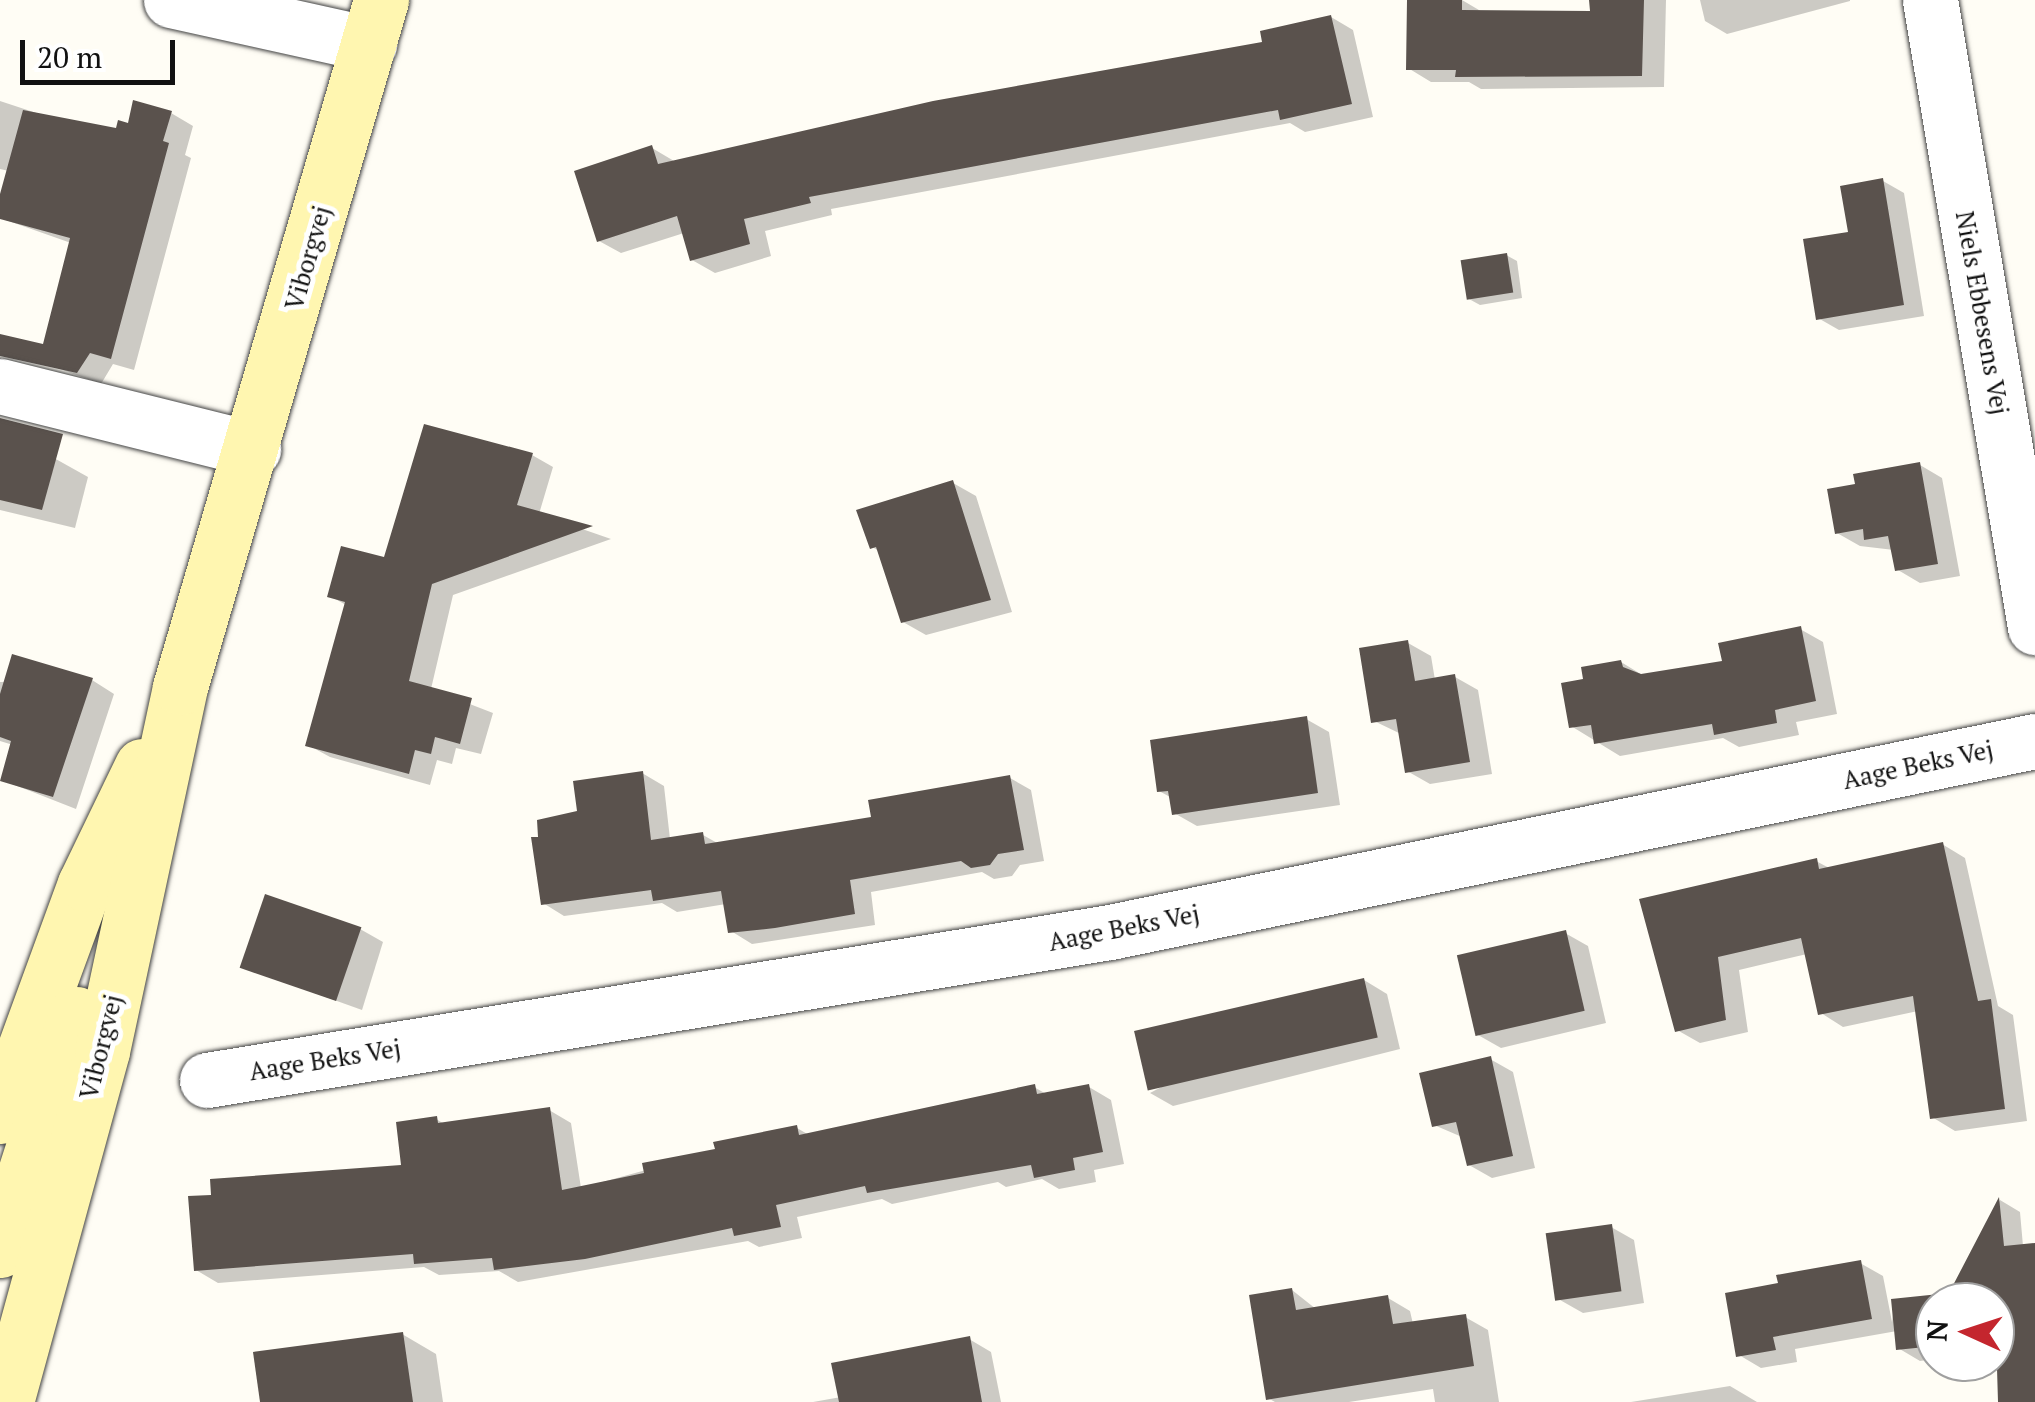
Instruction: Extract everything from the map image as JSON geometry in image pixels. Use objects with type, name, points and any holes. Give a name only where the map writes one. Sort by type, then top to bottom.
[{"type":"street","points":[[171,0],[375,22]]},
{"type":"street","name":"Niels Ebbesens Vej","points":[[1930,0],[2035,626]]},
{"type":"street","name":"Viborgvej","points":[[6,1393],[102,1051],[180,687],[254,449],[375,22]]},
{"type":"street","points":[[0,386],[254,449]]},
{"type":"street","points":[[0,1250],[180,687]]},
{"type":"street","name":"Viborgvej","points":[[0,1116],[85,884],[180,687]]},
{"type":"street","name":"Aage Beks Vej","points":[[208,1080],[1110,932],[2035,741]]},
{"type":"building","points":[[1407,0],[1462,0],[1462,10],[1590,11],[1589,0],[1644,0],[1642,76],[1455,77],[1456,70],[1406,70]]},
{"type":"building","points":[[1331,15],[1352,104],[1280,120],[1278,110],[809,197],[811,203],[744,219],[750,244],[690,261],[677,216],[597,242],[574,171],[652,145],[658,164],[933,101],[1262,42],[1260,31]]},
{"type":"building","points":[[133,100],[172,111],[163,141],[169,143],[111,359],[90,353],[77,373],[0,356],[0,334],[43,344],[70,238],[0,219],[0,194],[23,110],[116,128],[118,120],[128,123]]},
{"type":"building","points":[[1883,178],[1904,305],[1816,320],[1803,239],[1848,232],[1840,186]]},
{"type":"building","points":[[1507,253],[1513,293],[1467,300],[1461,260]]},
{"type":"building","points":[[0,418],[63,434],[42,510],[0,500]]},
{"type":"building","points":[[424,424],[533,453],[517,505],[593,526],[432,584],[409,681],[472,698],[460,744],[435,737],[431,754],[415,750],[409,774],[305,746],[345,602],[327,597],[341,546],[384,557]]},
{"type":"building","points":[[1920,462],[1938,564],[1895,571],[1888,536],[1864,540],[1863,529],[1835,534],[1827,489],[1855,484],[1853,474]]},
{"type":"building","points":[[953,480],[991,600],[901,623],[876,547],[870,549],[856,510]]},
{"type":"building","points":[[1801,626],[1816,701],[1775,710],[1777,723],[1714,735],[1712,724],[1594,744],[1591,725],[1569,728],[1561,683],[1583,679],[1581,667],[1621,660],[1623,667],[1641,674],[1722,661],[1718,643]]},
{"type":"building","points":[[1408,640],[1415,681],[1455,674],[1470,762],[1405,773],[1396,719],[1371,723],[1359,648]]},
{"type":"building","points":[[12,654],[93,678],[53,797],[0,781],[11,741],[0,737],[0,694]]},
{"type":"building","points":[[1307,716],[1318,793],[1172,815],[1168,791],[1157,792],[1150,740]]},
{"type":"building","points":[[643,771],[651,840],[703,832],[705,844],[871,817],[868,800],[1010,775],[1024,850],[998,854],[990,865],[971,868],[961,861],[850,880],[855,914],[775,928],[728,933],[721,891],[653,901],[651,890],[541,905],[531,837],[538,837],[537,820],[577,811],[573,781]]},
{"type":"building","points":[[1943,842],[1978,1001],[1991,999],[2005,1109],[1930,1119],[1913,996],[1818,1015],[1801,938],[1718,957],[1726,1020],[1675,1032],[1639,899],[1817,858],[1819,869]]},
{"type":"building","points":[[265,894],[361,927],[336,1001],[240,968]]},
{"type":"building","points":[[1566,930],[1585,1011],[1476,1036],[1457,955]]},
{"type":"building","points":[[1364,978],[1378,1037],[1148,1091],[1134,1031]]},
{"type":"building","points":[[1491,1056],[1513,1156],[1467,1166],[1456,1122],[1432,1127],[1419,1073]]},
{"type":"building","points":[[1035,1084],[1037,1094],[1089,1084],[1103,1152],[1073,1158],[1075,1170],[1034,1178],[1031,1165],[867,1193],[865,1186],[776,1205],[781,1227],[734,1236],[732,1228],[585,1259],[494,1270],[492,1258],[414,1264],[413,1254],[194,1271],[188,1196],[211,1195],[210,1179],[401,1165],[396,1122],[437,1116],[438,1123],[550,1107],[562,1190],[644,1173],[642,1163],[715,1149],[713,1142],[797,1125],[799,1135]]},
{"type":"building","points":[[1999,1197],[2004,1246],[2035,1243],[2035,1402],[1998,1402],[1997,1382],[2015,1382],[2015,1282],[1955,1282]]},
{"type":"building","points":[[1612,1224],[1621,1291],[1555,1301],[1546,1233]]},
{"type":"building","points":[[1861,1260],[1872,1319],[1773,1337],[1776,1350],[1736,1357],[1725,1293],[1778,1283],[1776,1275]]},
{"type":"building","points":[[1292,1288],[1296,1310],[1388,1295],[1393,1324],[1466,1314],[1474,1366],[1266,1400],[1249,1295]]},
{"type":"building","points":[[1915,1297],[1915,1348],[1896,1350],[1891,1299]]},
{"type":"building","points":[[403,1332],[413,1402],[260,1402],[253,1352]]},
{"type":"building","points":[[970,1336],[982,1402],[839,1402],[831,1363]]}]
